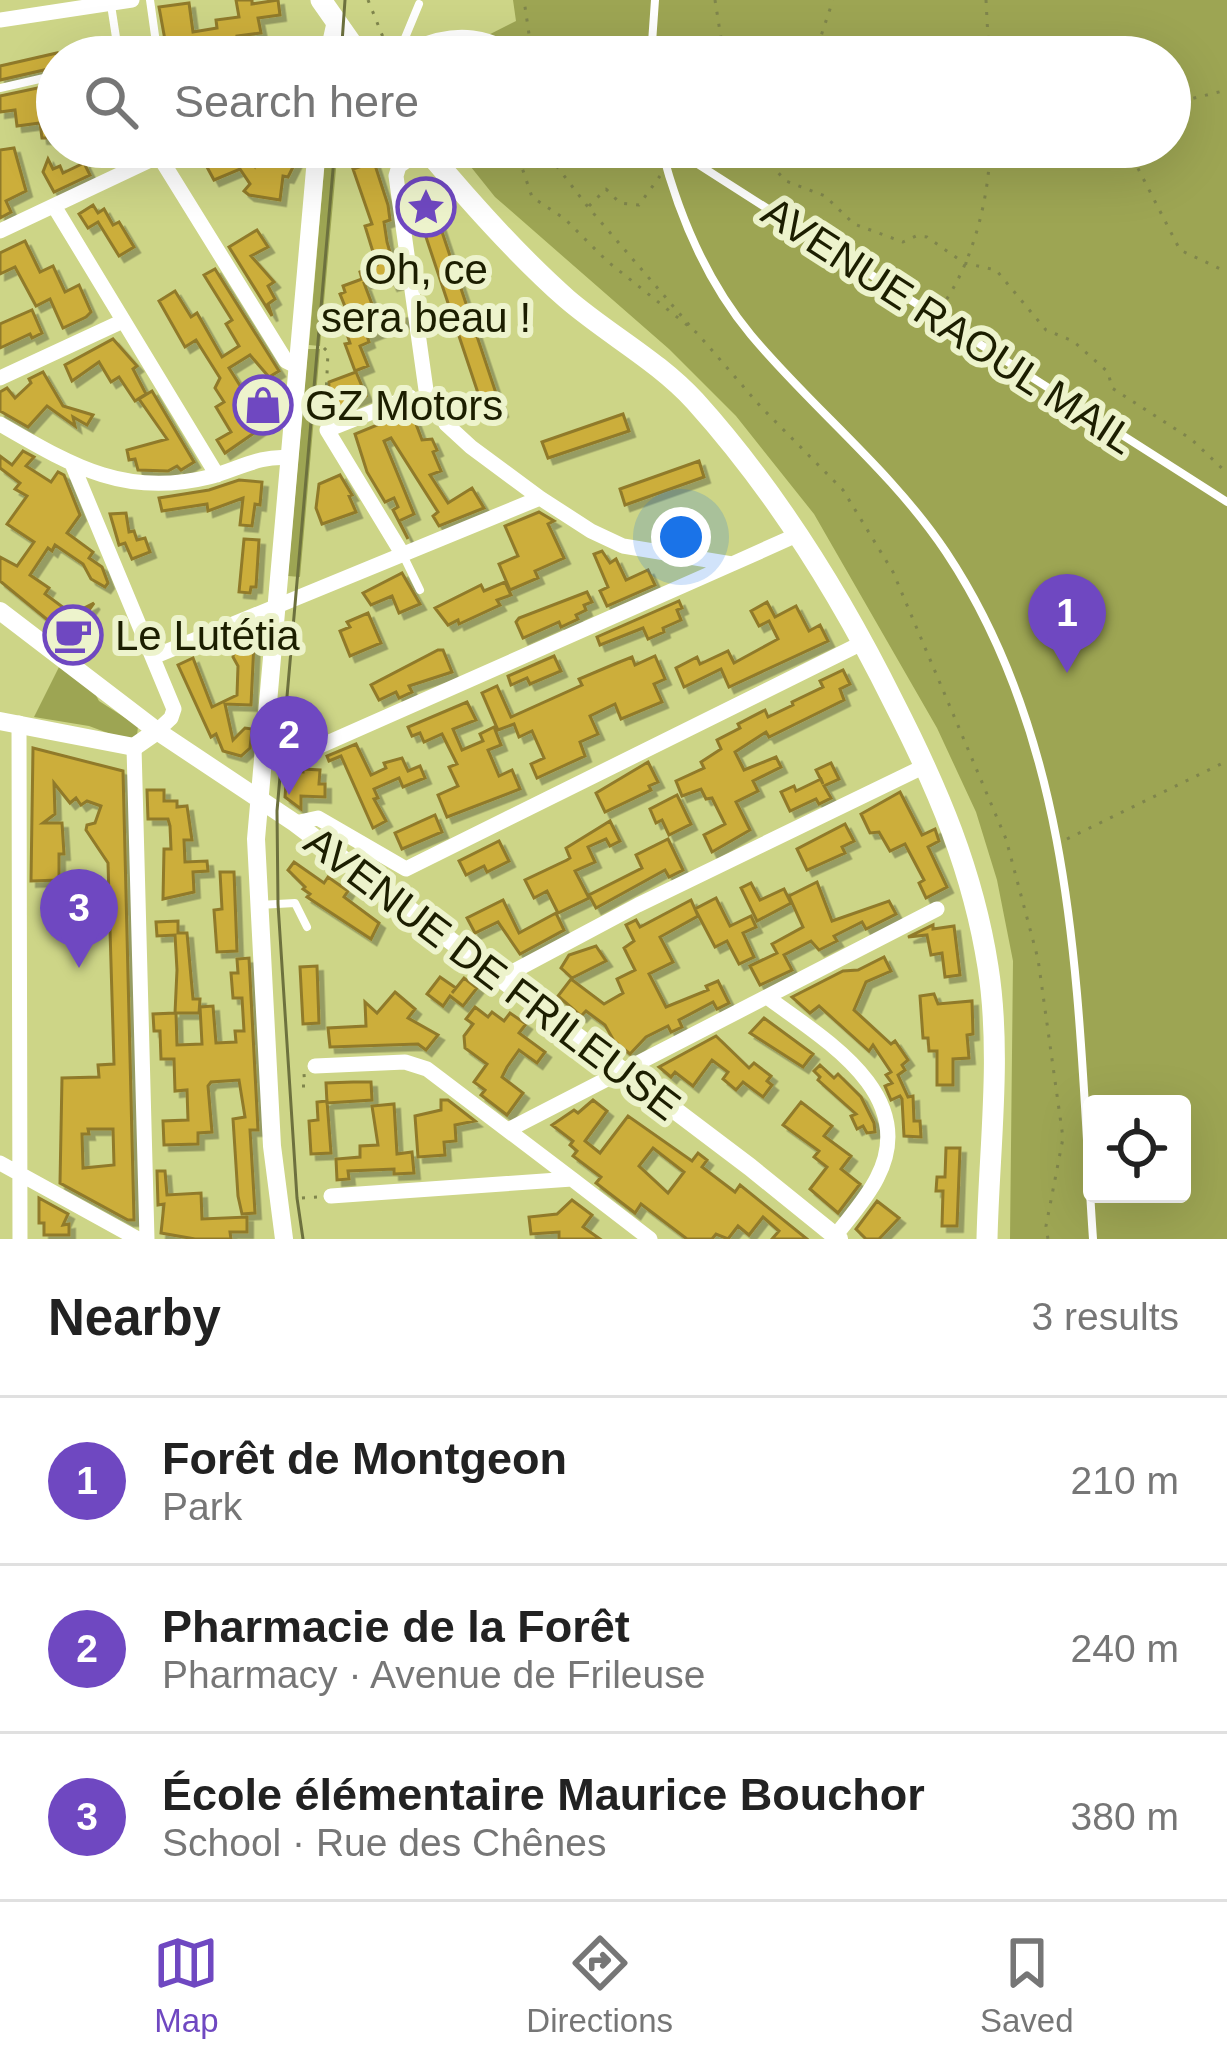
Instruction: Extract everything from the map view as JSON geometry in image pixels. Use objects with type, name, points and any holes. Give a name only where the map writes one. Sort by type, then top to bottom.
[{"type":"main road","points":[[321,0],[346,36]]},
{"type":"main road","points":[[442,168],[483,216],[569,300],[660,368],[695,402],[799,534],[864,642],[927,765],[971,883],[989,971],[994,1050],[987,1239]]},
{"type":"street","points":[[0,20],[132,0]]},
{"type":"street","points":[[333,36],[336,22]]},
{"type":"street","points":[[0,231],[132,168]]},
{"type":"street","points":[[167,168],[286,362],[298,367]]},
{"type":"street","points":[[284,1239],[272,1146],[258,905],[260,799],[316,168]]},
{"type":"street","points":[[398,168],[426,390],[446,424],[540,498],[591,531],[623,546],[732,564]]},
{"type":"street","points":[[54,206],[217,475]]},
{"type":"street","points":[[0,378],[123,321]]},
{"type":"street","points":[[403,555],[327,430],[410,397]]},
{"type":"street","points":[[0,424],[73,466],[147,485],[179,484],[267,458],[290,458]]},
{"type":"street","points":[[20,1239],[9,722],[134,747],[171,718],[174,709],[73,466]]},
{"type":"street","points":[[153,657],[540,498]]},
{"type":"street","points":[[302,754],[799,534]]},
{"type":"street","name":"AVENUE DE FRILEUSE","points":[[0,610],[157,731],[296,824],[836,1238]]},
{"type":"street","points":[[296,824],[319,818],[406,869],[864,642]]},
{"type":"street","points":[[0,1163],[143,1239],[134,747]]},
{"type":"street","points":[[499,979],[638,905],[927,765]]},
{"type":"street","points":[[508,1130],[938,909]]},
{"type":"street","points":[[767,997],[844,1055],[876,1093],[885,1118],[886,1139],[877,1178],[836,1238]]},
{"type":"street","points":[[310,1070],[405,1062],[427,1069],[650,1239]]},
{"type":"street","points":[[331,1196],[572,1179]]},
{"type":"lane","points":[[150,0],[155,36]]},
{"type":"lane","points":[[652,36],[655,0]]},
{"type":"lane","points":[[111,3],[116,36]]},
{"type":"lane","points":[[405,36],[418,4]]},
{"type":"lane","points":[[438,36],[476,32],[485,36]]},
{"type":"lane","points":[[0,88],[36,80]]},
{"type":"lane","points":[[667,168],[689,230],[750,333],[885,474],[947,554],[980,611],[1014,689],[1069,895],[1093,1239]]},
{"type":"lane","name":"AVENUE RAOUL MAIL","points":[[704,168],[1227,502]]},
{"type":"lane","points":[[403,555],[420,590]]},
{"type":"lane","points":[[258,905],[295,903],[308,927]]},
{"type":"path","points":[[368,0],[383,36]]},
{"type":"path","points":[[524,0],[528,36]]},
{"type":"path","points":[[715,0],[721,36]]},
{"type":"path","points":[[821,36],[833,0]]},
{"type":"path","points":[[986,0],[988,36]]},
{"type":"path","points":[[1191,99],[1227,90]]},
{"type":"path","points":[[522,168],[532,196],[697,333],[558,168]]},
{"type":"path","points":[[587,207],[606,189],[620,203],[639,205],[666,168]]},
{"type":"path","points":[[774,168],[786,181],[825,196],[854,224],[903,242],[927,237],[964,263],[996,270],[1046,330],[1073,341],[1108,372],[1112,388],[1191,440],[1227,473]]},
{"type":"path","points":[[935,316],[953,291],[964,263],[984,197],[987,168]]},
{"type":"path","points":[[1138,168],[1180,250],[1227,272]]},
{"type":"path","points":[[324,348],[328,352],[327,430]]},
{"type":"path","points":[[1058,844],[1227,761]]},
{"type":"path","points":[[302,1086],[310,1070]]},
{"type":"green space","points":[[513,0],[1227,0],[1227,1239],[1010,1239],[1013,961],[997,880],[976,812],[937,728],[814,514],[736,416],[669,349],[495,197],[472,168],[1191,168],[1191,36],[486,36],[516,21]]},
{"type":"green space","points":[[324,168],[336,168],[320,346],[309,345]]},
{"type":"green space","points":[[308,349],[320,349],[300,577],[288,576]]},
{"type":"green space","points":[[60,665],[91,686],[99,701],[138,726],[137,736],[124,739],[89,726],[34,717]]},
{"type":"building","points":[[236,0],[252,0],[252,4],[278,0],[280,15],[258,18],[261,33],[237,36],[164,36],[159,7],[189,3],[193,32],[217,28],[216,20],[239,17]]},
{"type":"building","points":[[36,58],[36,72],[0,80],[0,66]]},
{"type":"building","points":[[36,88],[36,124],[17,126],[15,110],[0,112],[0,96]]},
{"type":"building","points":[[14,148],[26,191],[6,201],[11,212],[0,218],[0,150]]},
{"type":"building","points":[[45,168],[61,168],[63,173],[86,168],[90,175],[54,192]]},
{"type":"building","points":[[208,168],[292,168],[288,177],[283,176],[280,200],[249,195],[244,191],[250,184],[240,169],[214,180]]},
{"type":"building","points":[[376,168],[388,205],[390,220],[384,222],[399,283],[392,285],[388,275],[364,283],[373,307],[383,306],[387,316],[403,313],[404,322],[367,336],[369,342],[360,346],[368,366],[355,371],[345,344],[350,343],[341,317],[348,314],[340,294],[345,292],[343,286],[362,279],[360,272],[377,265],[365,226],[372,224],[353,169]]},
{"type":"building","points":[[93,205],[98,213],[104,209],[113,225],[119,222],[134,247],[119,256],[98,222],[88,228],[79,214]]},
{"type":"building","points":[[433,205],[502,411],[486,417],[417,210]]},
{"type":"building","points":[[257,230],[268,247],[251,256],[274,282],[268,286],[275,299],[268,304],[272,316],[229,247]]},
{"type":"building","points":[[25,241],[40,272],[53,266],[65,292],[79,285],[91,312],[86,317],[63,328],[50,299],[36,306],[15,267],[0,274],[0,253]]},
{"type":"building","points":[[215,269],[279,371],[269,377],[250,355],[229,368],[244,392],[254,386],[267,408],[267,424],[225,453],[217,440],[231,432],[216,407],[224,402],[215,388],[220,378],[196,340],[185,347],[159,301],[175,291],[191,317],[197,313],[222,357],[239,346],[226,324],[232,320],[204,275]]},
{"type":"building","points":[[32,310],[42,333],[0,348],[0,324]]},
{"type":"building","points":[[113,339],[137,366],[133,369],[146,394],[135,401],[119,377],[111,382],[99,362],[72,381],[65,365]]},
{"type":"building","points":[[43,372],[63,406],[93,415],[87,425],[73,417],[75,426],[47,406],[28,427],[0,411],[0,392],[7,388],[15,398],[31,383],[29,379]]},
{"type":"building","points":[[356,372],[366,396],[328,417],[329,382]]},
{"type":"building","points":[[152,391],[194,462],[181,470],[177,466],[168,471],[138,470],[135,459],[129,460],[127,450],[167,439],[139,399]]},
{"type":"building","points":[[411,411],[422,440],[432,439],[437,450],[433,452],[441,471],[430,475],[448,503],[472,488],[484,508],[439,526],[433,516],[438,512],[391,438],[384,441],[414,514],[399,521],[408,539],[393,510],[398,507],[394,498],[385,502],[367,472],[355,434]]},
{"type":"building","points":[[623,414],[629,431],[548,458],[542,442]]},
{"type":"building","points":[[23,451],[34,457],[26,466],[51,482],[58,472],[64,475],[80,515],[67,533],[93,552],[89,558],[102,567],[108,583],[105,587],[91,579],[83,564],[55,545],[30,575],[49,588],[45,594],[72,614],[94,603],[81,621],[90,626],[77,644],[0,581],[0,557],[17,566],[34,542],[7,524],[27,496],[15,489],[20,483],[0,468],[0,456],[12,465]]},
{"type":"building","points":[[699,461],[704,477],[625,505],[620,489]]},
{"type":"building","points":[[340,475],[356,512],[322,524],[316,508],[319,484]]},
{"type":"building","points":[[239,480],[262,482],[252,526],[240,525],[243,498],[208,511],[207,504],[162,511],[159,498]]},
{"type":"building","points":[[539,512],[554,521],[548,524],[564,558],[535,571],[538,578],[510,590],[499,564],[518,556],[505,526]]},
{"type":"building","points":[[126,513],[129,532],[134,531],[137,540],[145,538],[150,552],[132,559],[125,543],[119,545],[110,514]]},
{"type":"building","points":[[244,539],[259,540],[256,587],[250,593],[239,592]]},
{"type":"building","points":[[602,551],[610,563],[616,559],[626,580],[648,570],[655,585],[607,606],[600,591],[608,587],[594,554]]},
{"type":"building","points":[[402,573],[420,604],[399,613],[392,596],[371,605],[363,593]]},
{"type":"building","points":[[505,582],[511,595],[459,624],[458,620],[448,625],[435,608],[481,585],[484,591]]},
{"type":"building","points":[[587,592],[592,602],[584,605],[586,610],[576,615],[578,619],[523,638],[516,622],[519,618]]},
{"type":"building","points":[[679,601],[681,620],[663,628],[664,632],[648,639],[643,628],[600,645],[597,637]]},
{"type":"building","points":[[767,602],[775,617],[796,606],[809,631],[820,625],[828,641],[729,687],[721,669],[684,687],[676,668],[697,657],[700,664],[728,651],[734,663],[778,639],[769,621],[759,626],[751,611]]},
{"type":"building","points":[[368,613],[381,643],[350,656],[340,631],[350,627],[347,622]]},
{"type":"building","points":[[237,635],[240,641],[254,642],[251,705],[225,704],[233,740],[245,728],[252,729],[250,748],[241,756],[223,751],[216,734],[211,737],[178,665],[193,658],[212,707],[237,695],[238,666],[233,657]]},
{"type":"building","points":[[443,650],[452,672],[409,686],[412,692],[399,698],[396,692],[379,700],[371,685]]},
{"type":"building","points":[[554,656],[561,671],[530,684],[527,678],[511,685],[508,676]]},
{"type":"building","points":[[655,656],[665,679],[654,684],[662,702],[621,719],[615,704],[590,716],[598,734],[580,742],[585,756],[537,778],[531,764],[544,758],[532,731],[519,737],[514,724],[498,730],[482,693],[497,686],[511,717],[582,685],[579,679],[632,657],[635,665]]},
{"type":"building","points":[[843,670],[850,684],[840,689],[844,700],[769,737],[766,732],[735,752],[744,770],[776,757],[781,767],[753,781],[758,791],[736,802],[750,830],[712,852],[704,835],[725,824],[712,798],[706,799],[701,789],[682,796],[676,781],[704,768],[701,762],[721,749],[717,740],[740,728],[738,724],[765,710],[768,717],[793,705],[823,687],[820,681]]},
{"type":"building","points":[[467,702],[476,720],[453,729],[462,750],[483,741],[480,734],[494,727],[501,745],[488,750],[499,776],[512,770],[520,789],[447,817],[438,795],[458,786],[449,767],[457,764],[442,734],[424,742],[420,733],[412,736],[408,727]]},
{"type":"building","points":[[356,744],[371,775],[386,768],[384,763],[402,758],[408,771],[420,766],[425,778],[403,787],[399,778],[374,789],[386,821],[373,828],[341,756],[329,761],[327,756]]},
{"type":"building","points":[[33,748],[123,771],[134,1220],[60,1183],[62,1078],[99,1077],[98,1065],[114,1064],[108,863],[86,830],[95,823],[101,806],[87,801],[81,805],[76,798],[70,803],[54,783],[55,814],[43,823],[62,823],[64,854],[59,854],[59,880],[31,881]],"holes":[[[88,1129],[113,1129],[114,1165],[83,1168],[82,1134],[89,1134]]]},
{"type":"building","points":[[648,762],[658,782],[605,812],[596,793]]},
{"type":"building","points":[[831,763],[839,779],[824,786],[831,798],[790,811],[781,792],[794,786],[796,791],[821,779],[816,770]]},
{"type":"building","points":[[320,770],[325,797],[301,796],[301,809],[285,797],[287,771]]},
{"type":"building","points":[[147,790],[164,790],[164,801],[187,806],[192,840],[184,840],[185,862],[207,861],[208,871],[193,872],[194,892],[163,899],[164,849],[171,849],[170,826],[168,819],[148,819]]},
{"type":"building","points":[[900,792],[922,835],[935,829],[939,841],[928,847],[947,887],[926,898],[919,883],[924,880],[905,844],[890,851],[879,832],[870,833],[861,814]]},
{"type":"building","points":[[677,795],[691,824],[669,835],[650,809]]},
{"type":"building","points":[[435,815],[442,832],[402,849],[395,833]]},
{"type":"building","points":[[610,821],[620,841],[610,846],[606,839],[588,847],[595,862],[575,871],[589,898],[558,913],[547,891],[534,898],[525,880],[570,858],[566,848]]},
{"type":"building","points":[[845,824],[854,841],[842,847],[845,853],[807,870],[797,849]]},
{"type":"building","points":[[668,839],[683,870],[669,877],[665,870],[596,908],[589,895],[642,868],[636,855]]},
{"type":"building","points":[[499,841],[509,861],[487,872],[484,866],[466,875],[459,861]]},
{"type":"building","points":[[294,862],[324,883],[328,877],[348,891],[344,897],[379,923],[371,939],[307,897],[310,894],[288,870]]},
{"type":"building","points":[[220,872],[234,872],[237,951],[217,952],[214,910],[222,909]]},
{"type":"building","points":[[817,882],[832,921],[889,901],[896,914],[866,929],[862,922],[819,950],[811,941],[784,955],[792,970],[760,985],[750,966],[777,953],[772,944],[803,927],[789,896]]},
{"type":"building","points":[[751,883],[760,900],[784,889],[791,903],[757,921],[741,888]]},
{"type":"building","points":[[716,898],[730,926],[751,916],[756,927],[743,933],[754,957],[739,964],[727,941],[715,947],[695,909]]},
{"type":"building","points":[[503,900],[519,933],[556,913],[564,930],[520,954],[498,922],[475,933],[467,918]]},
{"type":"building","points":[[691,900],[698,916],[660,937],[673,962],[649,974],[666,1007],[718,981],[729,1003],[717,1009],[713,1002],[679,1020],[682,1027],[671,1032],[668,1026],[646,1037],[630,1054],[614,1041],[605,1025],[586,1011],[581,1016],[558,996],[571,979],[604,1004],[623,993],[617,979],[635,970],[624,948],[634,941],[626,925],[636,920],[640,927]]},
{"type":"building","points":[[178,921],[178,933],[187,933],[193,999],[200,999],[199,1013],[176,1013],[177,1045],[202,1044],[200,1007],[213,1006],[216,1043],[236,1042],[235,1031],[244,1031],[242,998],[233,998],[231,973],[238,973],[237,959],[249,958],[258,1130],[250,1130],[255,1213],[242,1214],[238,1196],[233,1119],[245,1117],[239,1080],[208,1086],[212,1132],[198,1133],[198,1144],[164,1145],[163,1121],[188,1120],[187,1090],[175,1091],[174,1059],[161,1059],[160,1031],[154,1031],[153,1014],[175,1013],[177,970],[175,935],[157,936],[156,922]]},
{"type":"building","points":[[933,925],[933,929],[954,926],[960,975],[945,977],[942,953],[931,955],[927,935],[908,937]]},
{"type":"building","points":[[596,946],[606,961],[572,978],[561,968],[569,955]]},
{"type":"building","points":[[884,957],[891,971],[866,982],[854,1010],[891,1044],[895,1041],[908,1060],[898,1075],[908,1097],[913,1096],[914,1121],[920,1121],[921,1137],[904,1136],[902,1099],[891,1100],[885,1086],[892,1083],[886,1075],[891,1072],[873,1045],[869,1051],[819,1006],[810,1013],[792,997]]},
{"type":"building","points":[[317,966],[319,1023],[303,1024],[300,967]]},
{"type":"building","points":[[440,977],[456,988],[464,978],[477,988],[463,1006],[450,996],[443,1006],[427,994]]},
{"type":"building","points":[[395,992],[415,1009],[408,1018],[438,1035],[426,1050],[418,1044],[330,1047],[328,1028],[366,1026],[365,1002],[377,1013]]},
{"type":"building","points":[[934,994],[938,1004],[972,1001],[969,1058],[953,1059],[953,1085],[937,1085],[937,1051],[929,1051],[928,1038],[923,1038],[920,996]]},
{"type":"building","points":[[475,1007],[504,1021],[510,1013],[526,1024],[519,1033],[545,1052],[537,1063],[519,1050],[507,1067],[502,1077],[523,1093],[507,1115],[481,1095],[485,1090],[474,1082],[487,1064],[465,1048],[464,1036],[473,1024],[466,1019]]},
{"type":"building","points":[[764,1018],[813,1054],[803,1067],[750,1033]]},
{"type":"building","points":[[716,1036],[749,1068],[754,1063],[771,1076],[767,1081],[772,1085],[763,1097],[743,1082],[736,1090],[723,1079],[728,1072],[712,1060],[693,1086],[659,1067]]},
{"type":"building","points":[[820,1065],[834,1078],[838,1074],[861,1097],[875,1132],[867,1133],[863,1126],[857,1129],[851,1116],[856,1114],[818,1080],[814,1071]]},
{"type":"building","points":[[371,1082],[372,1100],[327,1103],[326,1083]]},
{"type":"building","points":[[441,1100],[448,1100],[475,1121],[455,1125],[456,1141],[444,1142],[445,1155],[418,1157],[415,1116],[441,1110]]},
{"type":"building","points":[[593,1100],[607,1111],[585,1141],[600,1153],[628,1116],[692,1161],[698,1153],[707,1160],[702,1167],[735,1192],[740,1185],[807,1239],[772,1239],[779,1231],[763,1217],[749,1235],[738,1226],[728,1239],[716,1234],[712,1239],[687,1239],[641,1204],[635,1213],[596,1183],[601,1177],[573,1156],[577,1151],[570,1145],[573,1141],[552,1125],[574,1110],[578,1113]],"holes":[[[653,1148],[684,1172],[668,1193],[639,1166]]]},
{"type":"building","points":[[327,1101],[331,1153],[311,1154],[309,1121],[318,1120],[317,1102]]},
{"type":"building","points":[[801,1102],[832,1126],[824,1136],[851,1156],[841,1169],[860,1184],[838,1213],[810,1189],[827,1167],[814,1157],[819,1151],[783,1125]]},
{"type":"building","points":[[394,1104],[397,1154],[412,1152],[414,1173],[348,1171],[349,1179],[337,1180],[336,1159],[360,1157],[360,1146],[378,1145],[372,1106]]},
{"type":"building","points":[[946,1148],[960,1148],[957,1226],[942,1226],[943,1191],[936,1191],[937,1177],[945,1177]]},
{"type":"building","points":[[157,1171],[165,1171],[167,1195],[201,1193],[202,1219],[247,1217],[247,1232],[230,1232],[231,1239],[161,1233],[164,1204],[158,1205]]},
{"type":"building","points":[[39,1198],[68,1214],[63,1225],[69,1224],[69,1235],[44,1235]]},
{"type":"building","points":[[572,1200],[592,1215],[583,1227],[600,1239],[559,1239],[559,1232],[531,1234],[529,1217],[557,1214]]},
{"type":"building","points":[[877,1201],[899,1218],[879,1239],[866,1239],[856,1229]]},
{"type":"tram line","points":[[342,36],[345,0]]},
{"type":"tram line","points":[[303,1239],[278,904],[277,811],[333,168]]},
{"type":"place","name":"Oh, ce sera beau !","points":[[426,207]]},
{"type":"place","name":"GZ Motors","points":[[263,405]]},
{"type":"place","name":"Le Lutétia","points":[[73,635]]},
{"type":"place","name":"Forêt de Montgeon","points":[[1067,673]]},
{"type":"place","name":"Pharmacie de la Forêt","points":[[289,795]]},
{"type":"place","name":"École élémentaire Maurice Bouchor","points":[[79,968]]}]
